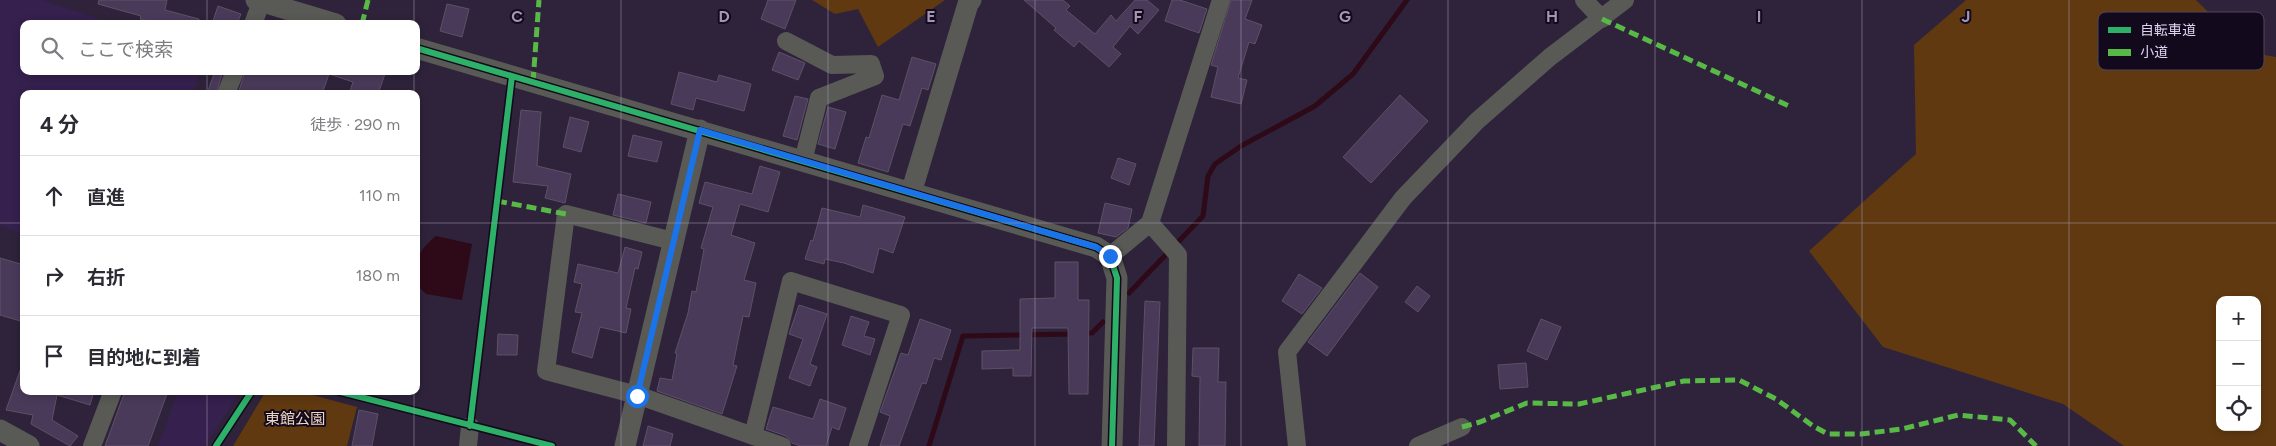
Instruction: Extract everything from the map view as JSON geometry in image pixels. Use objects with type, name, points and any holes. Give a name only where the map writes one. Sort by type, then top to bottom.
[{"type":"street","points":[[254,20],[260,0],[323,20]]},
{"type":"street","points":[[911,192],[968,4],[971,0]]},
{"type":"street","points":[[1110,256],[1150,223],[1221,0]]},
{"type":"street","points":[[1584,0],[1602,19]]},
{"type":"street","points":[[1297,446],[1286,352],[1403,198],[1477,121],[1550,57],[1625,0]]},
{"type":"street","points":[[786,41],[832,65],[871,64],[875,76],[819,98],[803,160]]},
{"type":"street","points":[[420,49],[1096,247],[1110,256],[1117,278],[1112,446]]},
{"type":"street","points":[[228,90],[233,75]]},
{"type":"street","points":[[625,446],[700,130]]},
{"type":"street","points":[[674,241],[566,214],[546,371],[637,396],[782,446]]},
{"type":"street","points":[[1150,223],[1178,255],[1176,446]]},
{"type":"street","points":[[753,436],[791,281],[901,315],[858,446]]},
{"type":"street","points":[[92,446],[111,395]]},
{"type":"street","points":[[468,446],[470,426]]},
{"type":"street","points":[[1418,446],[1462,427]]},
{"type":"street","points":[[0,430],[29,446]]},
{"type":"shaded area","points":[[0,0],[43,0],[101,20],[20,20],[20,75],[199,75],[194,90],[20,90],[20,233],[0,226]]},
{"type":"shaded area","points":[[436,236],[472,244],[462,300],[426,294],[420,288],[420,254]]},
{"type":"shaded area","points":[[177,395],[237,395],[205,446],[158,446]]},
{"type":"green space","points":[[812,0],[945,0],[878,47],[858,9],[835,14]]},
{"type":"green space","points":[[1966,0],[2196,0],[2208,12],[2098,12],[2098,70],[2264,70],[2264,55],[2276,57],[2276,446],[2124,446],[2063,404],[1883,347],[1809,251],[1916,154],[1914,45]]},
{"type":"green space","name":"東館公園","points":[[264,395],[313,395],[357,407],[347,446],[233,446]]},
{"type":"building","points":[[99,0],[167,0],[165,10],[199,20],[144,20],[140,19],[141,16],[98,4]]},
{"type":"building","points":[[768,0],[796,0],[785,29],[761,19]]},
{"type":"building","points":[[1024,0],[1063,0],[1070,6],[1066,10],[1095,34],[1111,15],[1116,21],[1135,0],[1147,0],[1159,10],[1138,34],[1130,26],[1113,47],[1121,54],[1109,67],[1079,41],[1074,47],[1054,30],[1056,28]]},
{"type":"building","points":[[1172,0],[1180,0],[1207,9],[1199,33],[1165,21]]},
{"type":"building","points":[[1231,0],[1252,0],[1245,19],[1262,25],[1255,44],[1249,42],[1238,78],[1247,80],[1241,104],[1211,97],[1218,67],[1211,65]]},
{"type":"building","points":[[447,4],[469,9],[462,37],[440,31]]},
{"type":"building","points":[[218,6],[241,14],[239,20],[213,20]]},
{"type":"building","points":[[779,52],[805,63],[798,80],[772,70]]},
{"type":"building","points":[[912,57],[936,64],[928,90],[922,88],[910,126],[903,124],[888,172],[858,163],[866,137],[869,138],[882,95],[899,100]]},
{"type":"building","points":[[679,72],[717,82],[719,75],[751,84],[744,111],[696,98],[693,110],[671,104]]},
{"type":"building","points":[[214,75],[222,75],[217,90],[208,90]]},
{"type":"building","points":[[244,75],[329,75],[323,90],[239,90]]},
{"type":"building","points":[[332,75],[385,75],[379,90],[350,90],[353,82]]},
{"type":"building","points":[[1400,95],[1428,121],[1371,183],[1343,157]]},
{"type":"building","points":[[795,96],[808,99],[797,140],[783,136]]},
{"type":"building","points":[[828,107],[846,112],[835,149],[818,144]]},
{"type":"building","points":[[521,110],[541,112],[537,166],[571,174],[565,203],[545,198],[548,186],[513,182]]},
{"type":"building","points":[[570,117],[589,122],[581,152],[563,147]]},
{"type":"building","points":[[633,135],[662,142],[657,162],[628,156]]},
{"type":"building","points":[[1118,158],[1136,164],[1129,185],[1111,178]]},
{"type":"building","points":[[760,166],[780,172],[768,212],[740,204],[731,235],[755,243],[744,280],[756,283],[749,317],[743,316],[733,365],[737,366],[722,414],[657,391],[660,378],[672,380],[677,354],[675,353],[688,313],[692,291],[696,292],[704,249],[701,248],[713,207],[699,203],[705,182],[752,194]]},
{"type":"building","points":[[618,194],[651,202],[646,223],[613,215]]},
{"type":"building","points":[[1105,203],[1132,209],[1128,228],[1116,237],[1098,233]]},
{"type":"building","points":[[863,205],[905,217],[893,253],[879,248],[873,273],[825,259],[824,264],[805,259],[811,240],[813,241],[822,208],[860,217]]},
{"type":"building","points":[[625,247],[642,252],[638,269],[635,268],[626,308],[631,309],[626,333],[600,327],[592,358],[572,352],[582,313],[575,312],[582,284],[574,282],[578,264],[618,273]]},
{"type":"building","points":[[0,258],[20,264],[20,321],[0,315]]},
{"type":"building","points":[[1055,262],[1078,262],[1078,300],[1089,300],[1088,394],[1069,394],[1068,328],[1032,328],[1031,376],[1013,376],[1013,368],[982,369],[982,351],[1020,350],[1020,299],[1055,298]]},
{"type":"building","points":[[1360,273],[1378,287],[1327,356],[1308,342]]},
{"type":"building","points":[[1299,274],[1322,288],[1302,314],[1282,301]]},
{"type":"building","points":[[1417,286],[1430,296],[1418,312],[1405,302]]},
{"type":"building","points":[[1145,301],[1160,302],[1154,446],[1139,446]]},
{"type":"building","points":[[799,305],[827,314],[810,364],[817,367],[810,386],[789,378],[803,339],[789,334]]},
{"type":"building","points":[[851,316],[869,322],[864,336],[875,339],[870,355],[842,345]]},
{"type":"building","points":[[920,319],[951,330],[941,360],[934,358],[926,384],[922,383],[899,446],[880,446],[890,416],[880,412],[901,353],[908,355]]},
{"type":"building","points":[[1541,319],[1561,327],[1547,360],[1527,351]]},
{"type":"building","points":[[498,334],[518,335],[517,355],[497,355]]},
{"type":"building","points":[[1193,348],[1219,348],[1218,382],[1226,382],[1225,446],[1199,446],[1200,377],[1192,376]]},
{"type":"building","points":[[1526,363],[1528,387],[1500,389],[1498,365]]},
{"type":"building","points":[[20,371],[20,395],[57,395],[52,420],[78,436],[70,446],[31,424],[33,415],[6,410]]},
{"type":"building","points":[[57,395],[93,395],[90,405]]},
{"type":"building","points":[[124,395],[167,395],[148,446],[105,446]]},
{"type":"building","points":[[820,399],[846,408],[839,430],[832,427],[826,446],[801,446],[792,443],[786,436],[766,429],[773,407],[813,419]]},
{"type":"building","points":[[359,410],[378,414],[372,446],[352,446]]},
{"type":"building","points":[[648,426],[673,434],[670,446],[643,446]]},
{"type":"waterway","points":[[1129,293],[1203,216],[1208,176],[1215,164],[1241,146],[1315,106],[1353,74],[1407,0]]},
{"type":"waterway","points":[[1083,333],[1092,333],[1103,322]]},
{"type":"waterway","points":[[929,446],[963,336],[1075,334]]},
{"type":"marked path","points":[[363,20],[368,0]]},
{"type":"marked path","points":[[533,82],[539,0]]},
{"type":"marked path","points":[[1602,19],[1789,106]]},
{"type":"marked path","points":[[497,201],[566,214]]},
{"type":"marked path","points":[[1462,427],[1480,422],[1527,403],[1579,404],[1684,381],[1739,380],[1776,399],[1813,426],[1828,434],[1861,434],[1902,429],[1958,415],[2010,420],[2036,446]]},
{"type":"cycle path","points":[[420,49],[1096,247],[1110,256],[1117,278],[1112,446]]},
{"type":"cycle path","points":[[470,426],[512,76]]},
{"type":"cycle path","points":[[216,446],[249,395]]},
{"type":"cycle path","points":[[353,395],[552,446]]},
{"type":"route","points":[[637,396],[700,130],[1096,247],[1110,256]]}]
